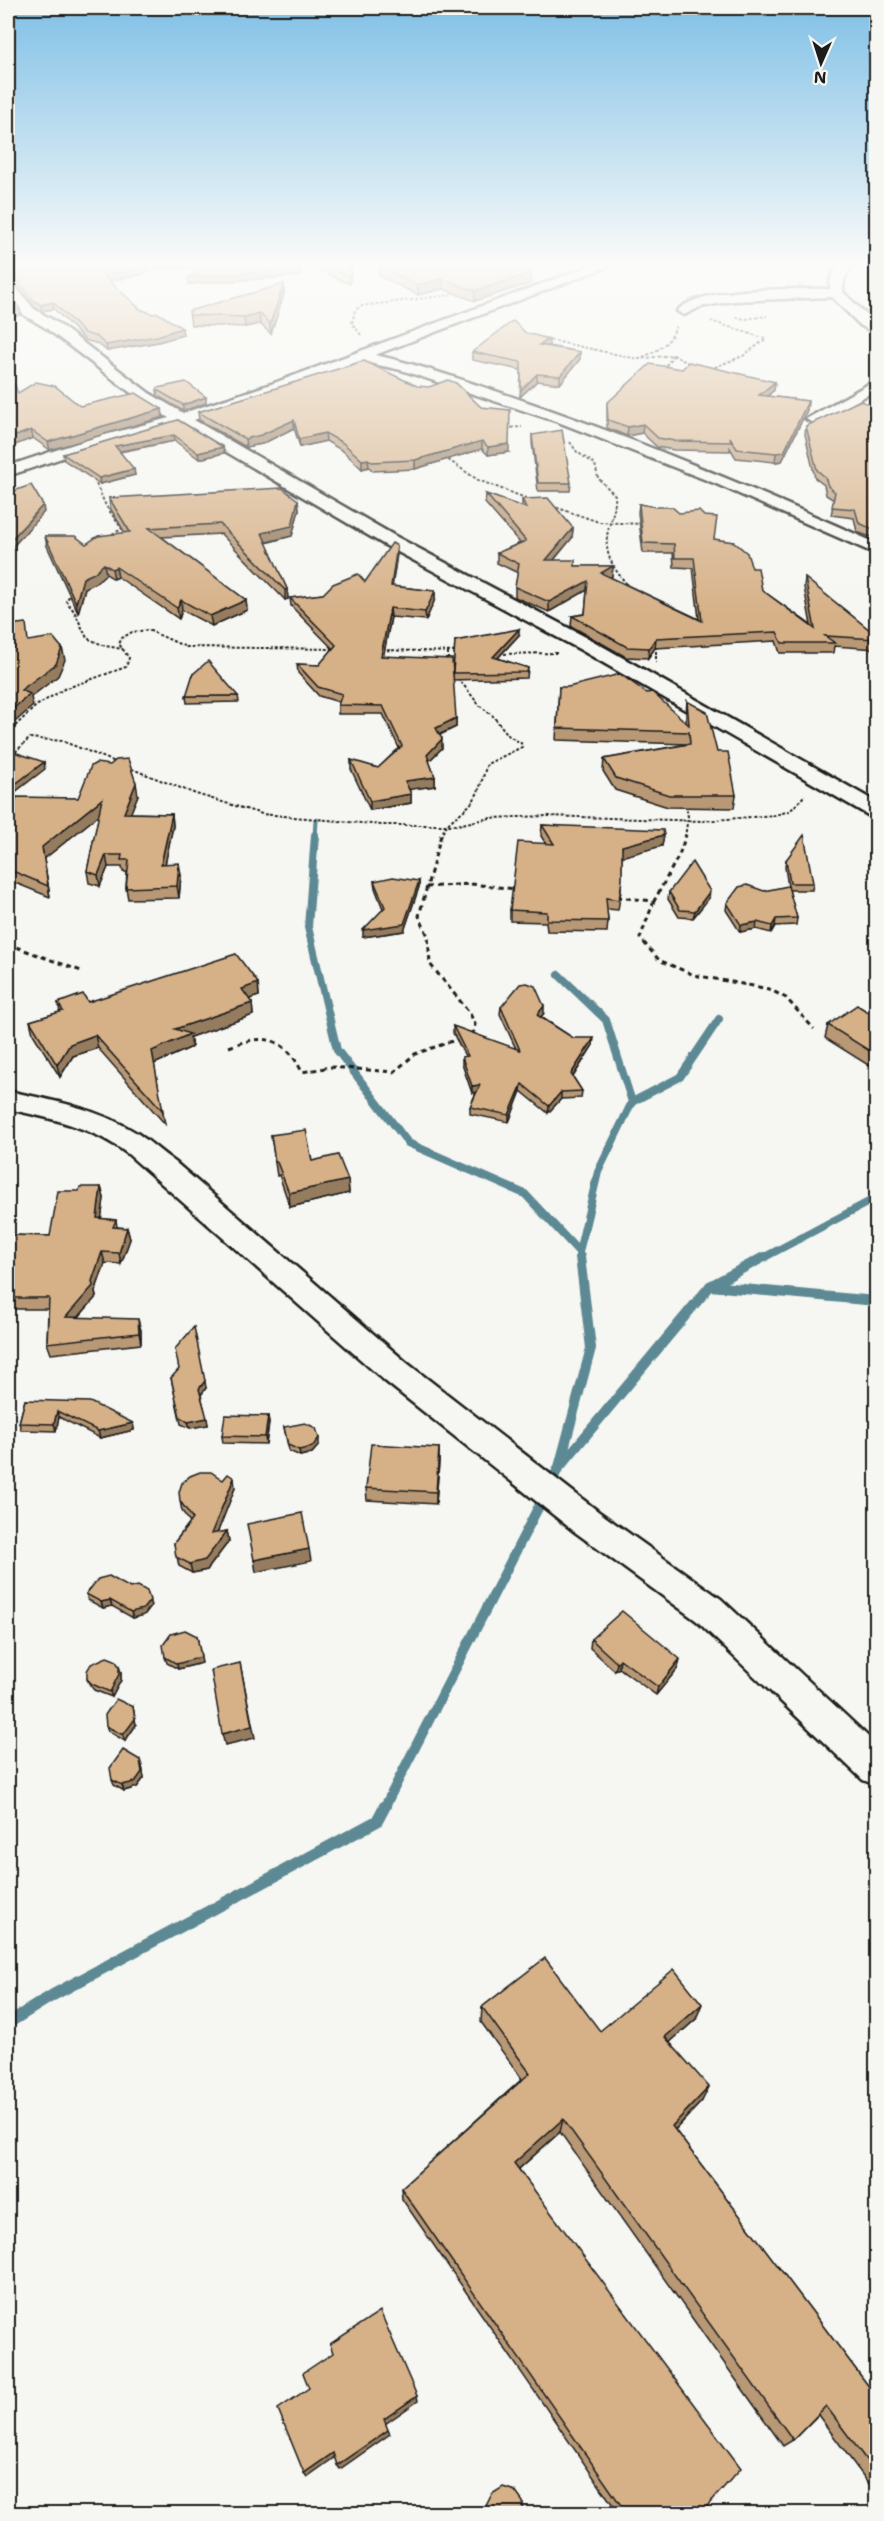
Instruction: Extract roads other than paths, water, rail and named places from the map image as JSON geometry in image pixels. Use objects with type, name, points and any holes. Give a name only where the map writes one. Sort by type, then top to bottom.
[{"type":"street","points":[[123,380],[181,419],[389,540],[588,646],[656,687],[876,810]]},
{"type":"street","points":[[8,471],[95,442],[181,419],[292,380]]},
{"type":"street","points":[[447,380],[509,400],[720,480],[876,549]]},
{"type":"street","points":[[814,419],[876,384]]},
{"type":"street","points":[[8,1100],[67,1113],[98,1125],[127,1140],[150,1157],[396,1372],[587,1522],[709,1610],[876,1768]]},
{"type":"waterway","points":[[315,837],[316,820]]},
{"type":"waterway","points":[[315,835],[308,927],[337,1050],[408,1143],[525,1194],[579,1252]]},
{"type":"waterway","points":[[559,975],[606,1020],[632,1102]]},
{"type":"waterway","points":[[632,1102],[680,1077],[719,1019]]},
{"type":"waterway","points":[[579,1252],[598,1172],[632,1102]]},
{"type":"waterway","points":[[761,1259],[876,1198]]},
{"type":"waterway","points":[[579,1252],[580,1259]]},
{"type":"waterway","points":[[559,1467],[591,1348],[580,1257]]},
{"type":"waterway","points":[[710,1286],[764,1257]]},
{"type":"waterway","points":[[384,1808],[558,1469],[710,1286]]},
{"type":"waterway","points":[[710,1286],[876,1301]]},
{"type":"waterway","points":[[8,2023],[53,1995],[377,1821],[385,1806]]}]
